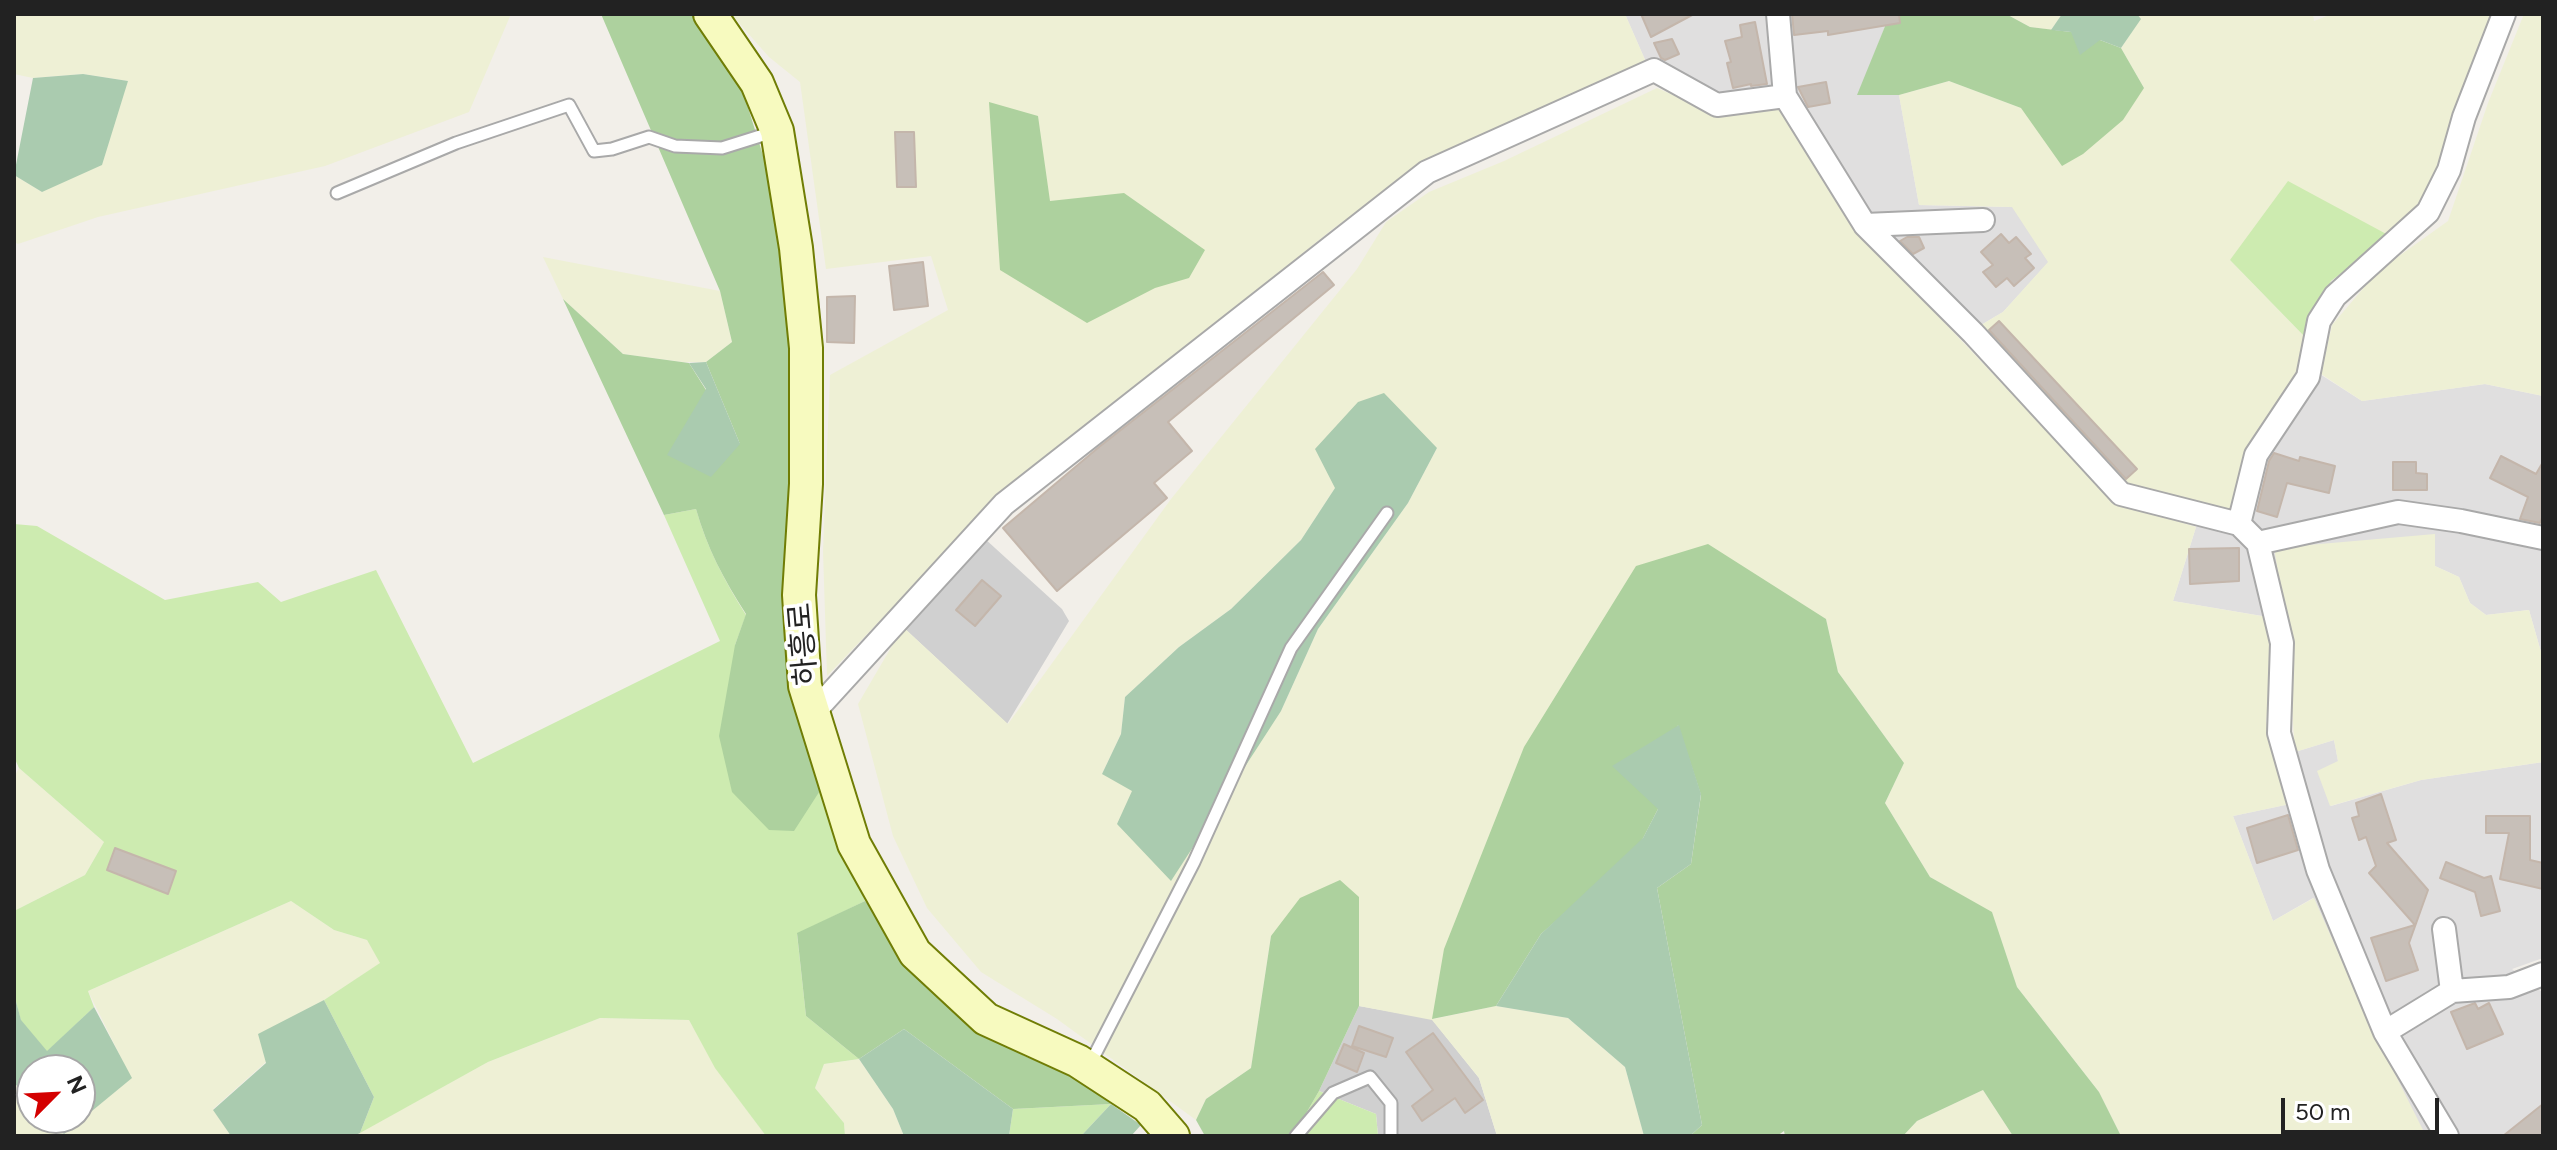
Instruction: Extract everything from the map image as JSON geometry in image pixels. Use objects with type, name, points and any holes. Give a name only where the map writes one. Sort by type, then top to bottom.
[{"type":"street","name":"하흥로","points":[[710,14],[757,83],[777,131],[796,248],[806,348],[806,484],[799,595],[805,686],[854,844],[915,953],[986,1019],[1088,1068],[1147,1106],[1173,1136]]},
{"type":"street","points":[[1778,14],[1785,96],[1865,225],[1973,333],[2121,494],[2239,524],[2258,543],[2282,643],[2279,733],[2318,870],[2385,1032],[2447,1136]]},
{"type":"street","points":[[2239,524],[2256,455],[2308,377],[2319,321],[2335,296],[2428,212],[2449,170],[2464,117],[2504,14]]},
{"type":"street","points":[[813,713],[1004,504],[1427,172],[1654,70],[1717,105],[1785,96]]},
{"type":"street","points":[[1865,225],[1983,220]]},
{"type":"street","points":[[2258,543],[2398,512],[2543,538]]},
{"type":"street","points":[[2444,929],[2452,991]]},
{"type":"street","points":[[2385,1032],[2452,991],[2509,987],[2543,974]]},
{"type":"lane","points":[[337,193],[456,143],[569,105],[594,151],[612,149],[649,137],[675,146],[722,148],[777,131]]},
{"type":"lane","points":[[1088,1068],[1194,862],[1291,648],[1387,513]]},
{"type":"lane","points":[[1296,1136],[1333,1093],[1370,1077],[1391,1103],[1391,1136]]},
{"type":"shaded area","points":[[1625,14],[1890,14],[1858,95],[1899,95],[1919,205],[2013,207],[2049,262],[2003,312],[1976,328],[1864,213],[1776,90],[1719,98],[1646,62]]},
{"type":"shaded area","points":[[2304,364],[2362,401],[2485,384],[2543,396],[2543,659],[2529,610],[2486,615],[2470,603],[2459,577],[2435,566],[2435,535],[2286,620],[2173,601],[2196,527],[2232,511]]},
{"type":"shaded area","points":[[984,538],[1062,609],[1069,621],[1007,724],[903,627]]},
{"type":"shaded area","points":[[2334,740],[2338,761],[2331,806],[2421,780],[2543,762],[2543,958],[2512,969],[2543,993],[2543,1136],[2425,1136],[2383,1053],[2313,898],[2273,921],[2233,816],[2290,804],[2295,752]]},
{"type":"shaded area","points":[[1359,1006],[1432,1019],[1479,1078],[1497,1136],[1378,1136],[1376,1114],[1319,1091]]},
{"type":"green space","points":[[14,14],[511,14],[469,112],[325,166],[98,217],[18,244],[14,242],[14,175],[42,192],[128,81],[83,74],[33,78],[14,74]]},
{"type":"green space","points":[[601,14],[692,14],[739,79],[767,168],[794,321],[823,786],[794,831],[769,830],[732,792],[719,736],[735,645],[746,614],[717,563],[696,509],[664,515],[563,299],[623,354],[689,363],[740,444],[706,362],[732,342],[720,291]]},
{"type":"green space","points":[[731,14],[1625,14],[1646,62],[1435,160],[1334,228],[985,511],[827,676],[823,551],[830,375],[948,310],[931,256],[826,269],[800,82],[769,57]]},
{"type":"green space","points":[[1890,14],[2006,14],[2030,27],[2071,32],[2100,40],[2121,48],[2144,88],[2123,120],[2083,154],[2062,166],[2021,108],[1949,81],[1899,95],[1857,95]]},
{"type":"green space","points":[[2006,14],[2062,14],[2051,30],[2030,27]]},
{"type":"green space","points":[[2062,14],[2137,14],[2141,19],[2121,48],[2100,40],[2080,55],[2071,32],[2051,30]]},
{"type":"green space","points":[[2137,14],[2313,14],[2314,21],[2332,14],[2495,14],[2443,167],[2415,213],[2390,236],[2230,260],[2304,336],[2304,364],[2232,511],[2130,489],[1976,328],[2003,312],[2048,262],[2012,207],[1919,205],[1899,95],[1949,81],[2021,108],[2144,88],[2121,48],[2140,19]]},
{"type":"green space","points":[[2524,14],[2543,14],[2543,396],[2485,384],[2362,401],[2321,374],[2332,325],[2378,271],[2448,221],[2488,103]]},
{"type":"green space","points":[[83,74],[128,81],[102,165],[42,192],[14,175],[33,78]]},
{"type":"green space","points":[[1657,88],[1719,115],[1778,108],[1853,226],[2114,502],[2196,527],[2173,601],[2267,617],[2274,658],[2266,721],[2290,804],[2233,816],[2273,921],[2314,898],[2368,1020],[2426,1136],[2121,1136],[2099,1092],[2017,987],[1992,913],[1930,877],[1885,803],[1904,763],[1838,672],[1826,619],[1433,1019],[1496,1006],[1568,1018],[1625,1067],[1644,1136],[1497,1136],[1479,1078],[1432,1020],[1359,1006],[1359,897],[1271,936],[1251,1068],[1206,1099],[1196,1120],[1057,1019],[981,972],[927,908],[893,836],[858,704],[903,627],[1008,724],[1171,499],[1357,269],[1386,222],[1429,192],[1504,161]],"holes":[[[1437,448],[1408,503],[1318,629],[1281,711],[1102,774],[1121,734],[1125,697],[1179,647],[1231,609],[1301,540],[1335,488]]]},
{"type":"green space","points":[[989,102],[1038,116],[1050,201],[1124,193],[1205,250],[1189,278],[1155,288],[1087,323],[1000,270]]},
{"type":"green space","points":[[2288,181],[2390,236],[2331,281],[2304,336],[2230,260]]},
{"type":"green space","points":[[543,257],[720,291],[732,342],[706,362],[623,354],[563,299]]},
{"type":"green space","points":[[706,362],[740,444],[711,477],[667,455],[706,389],[689,363]]},
{"type":"green space","points":[[1384,393],[1437,448],[1408,503],[1318,629],[1281,711],[1171,881],[1117,824],[1132,791],[1102,774],[1121,734],[1125,697],[1179,647],[1231,609],[1301,540],[1335,488],[1315,449],[1358,402]]},
{"type":"green space","points":[[696,509],[717,564],[746,615],[735,645],[823,786],[865,901],[797,934],[806,1016],[859,1059],[824,1064],[815,1088],[844,1123],[845,1136],[766,1136],[715,1068],[689,1020],[600,1018],[488,1062],[360,1133],[374,1097],[324,1000],[380,963],[367,940],[334,930],[291,901],[88,991],[94,1007],[47,1052],[21,1021],[14,994],[14,911],[85,875],[104,842],[19,768],[14,757],[14,524],[37,526],[165,600],[258,582],[281,602],[376,570],[473,763],[720,641],[664,515]]},
{"type":"green space","points":[[2435,534],[2435,566],[2459,577],[2470,603],[2486,615],[2529,610],[2543,659],[2543,762],[2421,780],[2330,806],[2317,771],[2338,761],[2334,740],[2295,752],[2286,620],[2274,548]]},
{"type":"green space","points":[[1708,544],[1826,619],[1838,672],[1904,763],[1885,803],[1930,877],[1992,912],[2017,987],[2099,1092],[2121,1136],[2013,1136],[1983,1090],[1917,1121],[1903,1136],[1785,1136],[1784,1131],[1777,1136],[1690,1136],[1702,1125],[1657,888],[1691,864],[1701,795],[1678,725],[1658,809],[1637,850],[1541,934],[1496,1006],[1432,1019],[1444,949],[1524,747],[1636,566]]},
{"type":"green space","points":[[1679,725],[1701,794],[1691,864],[1657,888],[1702,1125],[1690,1136],[1644,1136],[1625,1067],[1568,1018],[1496,1006],[1541,934],[1643,838],[1658,809],[1612,766]]},
{"type":"green space","points":[[19,768],[104,842],[85,875],[14,911],[14,777]]},
{"type":"green space","points":[[1340,880],[1359,897],[1359,1006],[1319,1091],[1293,1136],[1205,1136],[1196,1120],[1206,1099],[1251,1068],[1271,936],[1300,898]]},
{"type":"green space","points":[[291,901],[334,930],[367,940],[381,963],[324,1000],[266,1062],[213,1109],[231,1136],[14,1136],[16,1086],[16,1134],[96,1134],[96,1107],[131,1078],[88,991]]},
{"type":"green space","points":[[865,901],[956,1008],[1024,1056],[1081,1078],[1111,1104],[1013,1109],[904,1029],[859,1059],[806,1016],[797,933]]},
{"type":"green space","points":[[14,994],[21,1020],[47,1051],[94,1007],[132,1078],[96,1108],[96,1054],[16,1054],[14,1088]]},
{"type":"green space","points":[[324,1000],[374,1097],[360,1133],[353,1136],[231,1136],[213,1110],[266,1063],[258,1034]]},
{"type":"green space","points":[[600,1018],[689,1020],[716,1068],[766,1136],[353,1136],[488,1062]]},
{"type":"green space","points":[[904,1029],[1013,1109],[1009,1136],[904,1136],[893,1109],[859,1059]]},
{"type":"green space","points":[[859,1059],[893,1109],[904,1136],[845,1136],[844,1123],[815,1088],[824,1064]]},
{"type":"green space","points":[[1983,1090],[2013,1136],[1903,1136],[1917,1121]]},
{"type":"green space","points":[[1319,1091],[1376,1114],[1378,1136],[1293,1136]]},
{"type":"green space","points":[[1111,1104],[1081,1136],[1009,1136],[1013,1109]]},
{"type":"green space","points":[[1111,1104],[1141,1125],[1131,1136],[1081,1136]]},
{"type":"building","points":[[1641,14],[1694,14],[1651,37]]},
{"type":"building","points":[[1792,14],[1899,14],[1900,23],[1828,35],[1828,31],[1794,35]]},
{"type":"building","points":[[1755,22],[1767,84],[1733,88],[1725,41],[1742,37],[1740,25]]},
{"type":"building","points":[[1672,39],[1679,54],[1665,60],[1654,43]]},
{"type":"building","points":[[1826,82],[1830,103],[1808,107],[1798,87]]},
{"type":"building","points":[[895,132],[914,132],[916,187],[897,187]]},
{"type":"building","points":[[2001,234],[2009,243],[2016,237],[2031,254],[2025,258],[2034,268],[2014,286],[2007,278],[1996,287],[1983,272],[1993,265],[1981,252]]},
{"type":"building","points":[[1907,237],[1919,237],[1924,248],[1913,254],[1900,241]]},
{"type":"building","points":[[923,262],[928,306],[894,310],[889,266]]},
{"type":"building","points":[[1323,272],[1334,285],[1168,422],[1192,451],[1154,483],[1167,498],[1057,591],[1003,528],[1099,447]]},
{"type":"building","points":[[855,296],[854,343],[827,342],[827,297]]},
{"type":"building","points":[[1999,321],[2137,469],[2126,479],[1989,330]]},
{"type":"building","points":[[2274,453],[2299,461],[2300,457],[2335,466],[2329,493],[2287,483],[2277,517],[2257,511],[2269,461]]},
{"type":"building","points":[[2501,456],[2536,474],[2543,462],[2543,515],[2540,523],[2520,519],[2528,497],[2490,478]]},
{"type":"building","points":[[2393,462],[2416,462],[2416,473],[2427,474],[2427,490],[2393,490]]},
{"type":"building","points":[[2239,548],[2239,581],[2190,584],[2189,549]]},
{"type":"building","points":[[982,580],[1001,596],[975,626],[956,610]]},
{"type":"building","points":[[2381,794],[2396,840],[2387,843],[2428,890],[2409,943],[2418,970],[2386,981],[2371,938],[2415,925],[2369,873],[2376,866],[2366,837],[2359,840],[2352,818],[2359,816],[2356,803]]},
{"type":"building","points":[[2288,815],[2298,850],[2257,863],[2247,828]]},
{"type":"building","points":[[2486,816],[2530,816],[2530,860],[2543,863],[2543,889],[2500,879],[2509,833],[2486,833]]},
{"type":"building","points":[[115,848],[176,871],[168,894],[107,870]]},
{"type":"building","points":[[2446,862],[2484,878],[2491,876],[2500,911],[2481,916],[2475,892],[2440,878]]},
{"type":"building","points":[[2475,1003],[2478,1009],[2489,1003],[2503,1034],[2467,1049],[2451,1012]]},
{"type":"building","points":[[1359,1026],[1393,1038],[1386,1057],[1352,1046]]},
{"type":"building","points":[[1433,1033],[1483,1100],[1465,1113],[1455,1098],[1422,1121],[1412,1106],[1433,1090],[1406,1052]]},
{"type":"building","points":[[1344,1044],[1364,1053],[1357,1072],[1336,1063]]},
{"type":"building","points":[[2543,1104],[2543,1136],[2503,1136]]}]
